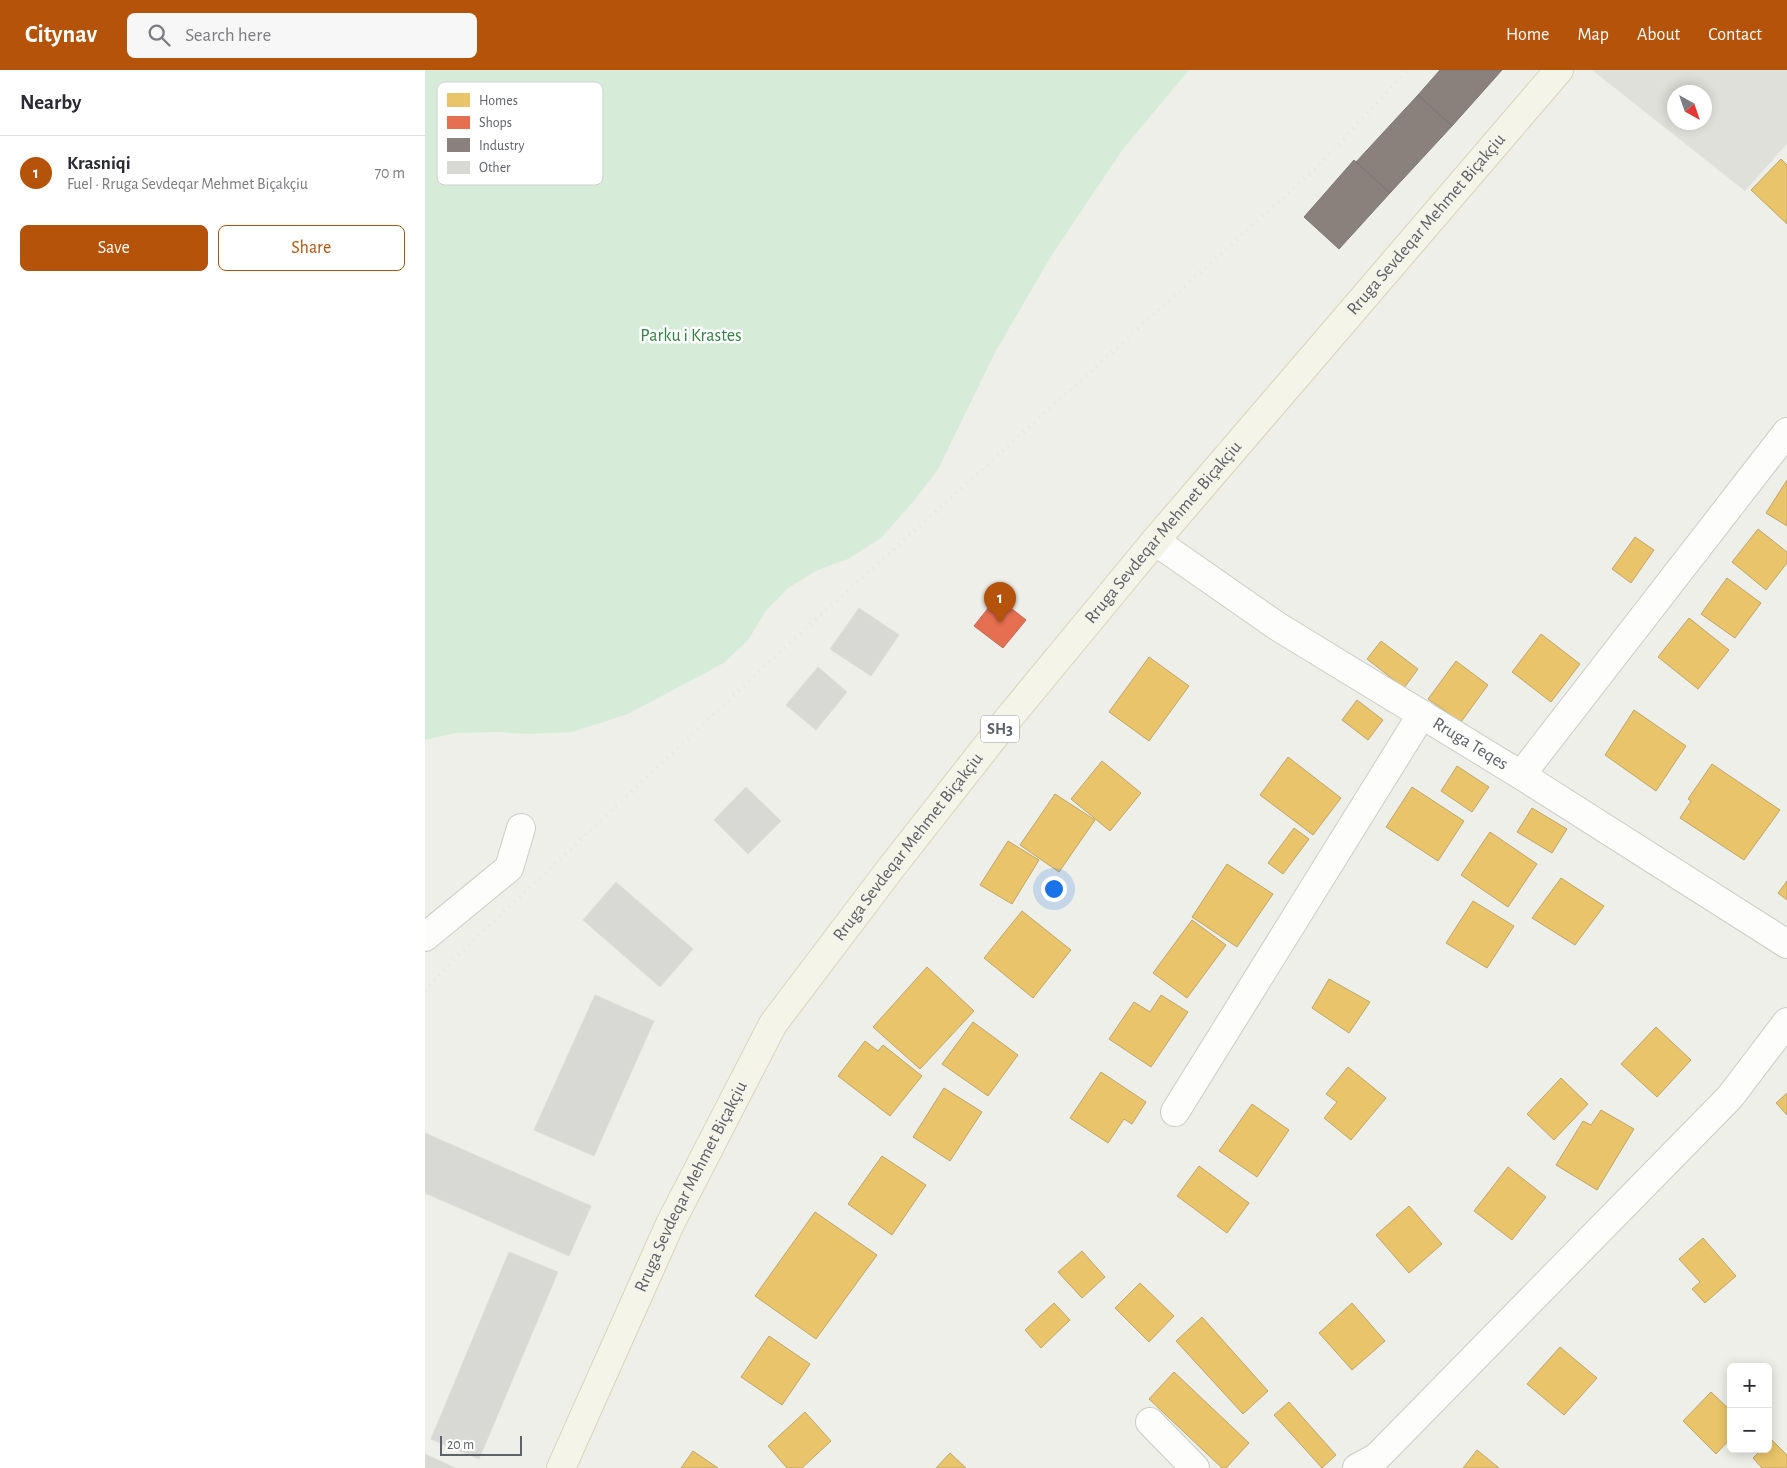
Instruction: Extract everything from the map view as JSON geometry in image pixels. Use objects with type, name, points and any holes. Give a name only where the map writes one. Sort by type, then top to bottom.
[{"type":"main road","name":"Rruga Sevdeqar Mehmet Biçakçiu","points":[[561,1468],[670,1224],[773,1024],[891,868],[1002,727],[1155,542],[1559,70]]},
{"type":"street","points":[[1521,775],[1787,432]]},
{"type":"street","name":"Rruga Teqes","points":[[1155,542],[1277,626],[1521,775],[1787,944]]},
{"type":"street","points":[[1175,1112],[1422,714]]},
{"type":"street","points":[[425,937],[509,868],[521,828]]},
{"type":"street","points":[[1374,1464],[1730,1097],[1787,1022]]},
{"type":"street","points":[[1150,1422],[1195,1468]]},
{"type":"shaded area","points":[[1592,70],[1787,70],[1787,144],[1745,191],[1668,130],[1712,130],[1712,85],[1667,85],[1667,129]]},
{"type":"green space","name":"Parku i Krastes","points":[[425,70],[1189,70],[1123,149],[1050,258],[996,351],[937,471],[881,538],[848,559],[818,570],[788,588],[765,612],[749,639],[724,663],[628,714],[572,732],[529,734],[498,732],[456,733],[425,740]]},
{"type":"building: Homes","points":[[1781,159],[1787,165],[1787,224],[1751,190]]},
{"type":"building: Homes","points":[[1787,480],[1787,526],[1766,513]]},
{"type":"building: Homes","points":[[1758,529],[1787,552],[1787,563],[1766,590],[1732,562]]},
{"type":"building: Homes","points":[[1635,537],[1654,550],[1631,583],[1612,569]]},
{"type":"building: Homes","points":[[1727,578],[1761,603],[1735,638],[1701,614]]},
{"type":"building: Homes","points":[[1689,618],[1729,650],[1698,689],[1658,657]]},
{"type":"building: Homes","points":[[1541,634],[1580,664],[1551,702],[1512,672]]},
{"type":"building: Homes","points":[[1381,641],[1418,669],[1404,688],[1367,659]]},
{"type":"building: Homes","points":[[1149,657],[1189,686],[1149,741],[1109,712]]},
{"type":"building: Homes","points":[[1456,661],[1488,685],[1461,722],[1428,699]]},
{"type":"building: Homes","points":[[1357,700],[1383,720],[1368,740],[1342,720]]},
{"type":"building: Homes","points":[[1634,710],[1686,746],[1656,791],[1605,755]]},
{"type":"building: Homes","points":[[1288,757],[1341,798],[1313,835],[1260,795]]},
{"type":"building: Homes","points":[[1102,761],[1141,793],[1110,831],[1071,799]]},
{"type":"building: Homes","points":[[1712,764],[1780,810],[1744,860],[1680,818],[1691,801],[1688,799]]},
{"type":"building: Homes","points":[[1457,766],[1489,787],[1472,812],[1441,791]]},
{"type":"building: Homes","points":[[1412,787],[1464,821],[1438,861],[1386,827]]},
{"type":"building: Homes","points":[[1055,794],[1095,820],[1059,872],[1020,845]]},
{"type":"building: Homes","points":[[1532,808],[1567,829],[1552,853],[1517,832]]},
{"type":"building: Homes","points":[[1294,828],[1309,839],[1283,874],[1268,863]]},
{"type":"building: Homes","points":[[1490,832],[1537,864],[1508,907],[1461,875]]},
{"type":"building: Homes","points":[[1008,841],[1039,860],[1012,904],[980,885]]},
{"type":"building: Homes","points":[[1227,864],[1273,894],[1237,947],[1192,917]]},
{"type":"building: Homes","points":[[1561,878],[1604,906],[1575,945],[1532,918]]},
{"type":"building: Homes","points":[[1787,881],[1787,900],[1778,893]]},
{"type":"building: Homes","points":[[1473,901],[1514,926],[1487,968],[1446,943]]},
{"type":"building: Homes","points":[[1022,911],[1071,950],[1033,998],[984,958]]},
{"type":"building: Homes","points":[[1192,920],[1226,945],[1187,998],[1153,973]]},
{"type":"building: Homes","points":[[927,967],[974,1011],[920,1069],[873,1027]]},
{"type":"building: Homes","points":[[1329,979],[1370,1002],[1349,1033],[1312,1008]]},
{"type":"building: Homes","points":[[1161,995],[1188,1012],[1151,1067],[1109,1039],[1134,1002],[1150,1012]]},
{"type":"building: Homes","points":[[973,1022],[1018,1055],[988,1096],[942,1064]]},
{"type":"building: Homes","points":[[1656,1027],[1691,1060],[1657,1097],[1621,1064]]},
{"type":"building: Homes","points":[[865,1041],[878,1051],[883,1045],[922,1076],[890,1116],[838,1076]]},
{"type":"building: Homes","points":[[1348,1067],[1386,1098],[1351,1140],[1324,1118],[1337,1102],[1326,1094]]},
{"type":"building: Homes","points":[[1101,1072],[1146,1102],[1132,1124],[1124,1119],[1108,1143],[1070,1118]]},
{"type":"building: Homes","points":[[1561,1078],[1588,1104],[1554,1140],[1527,1114]]},
{"type":"building: Homes","points":[[944,1088],[982,1112],[950,1161],[913,1137]]},
{"type":"building: Homes","points":[[1787,1093],[1787,1115],[1776,1103]]},
{"type":"building: Homes","points":[[1252,1104],[1289,1130],[1257,1177],[1219,1151]]},
{"type":"building: Homes","points":[[1601,1110],[1634,1129],[1597,1190],[1556,1165],[1583,1121],[1591,1125]]},
{"type":"building: Homes","points":[[882,1156],[926,1185],[892,1235],[848,1204]]},
{"type":"building: Homes","points":[[1199,1166],[1249,1203],[1227,1233],[1177,1196]]},
{"type":"building: Homes","points":[[1508,1167],[1546,1197],[1512,1240],[1474,1211]]},
{"type":"building: Homes","points":[[1409,1206],[1442,1244],[1409,1273],[1376,1235]]},
{"type":"building: Homes","points":[[815,1212],[877,1255],[816,1339],[755,1296]]},
{"type":"building: Homes","points":[[1703,1238],[1736,1276],[1705,1303],[1692,1289],[1700,1282],[1679,1259]]},
{"type":"building: Homes","points":[[1082,1251],[1105,1277],[1082,1298],[1058,1272]]},
{"type":"building: Homes","points":[[1140,1283],[1174,1316],[1149,1342],[1115,1308]]},
{"type":"building: Homes","points":[[1054,1303],[1070,1320],[1041,1348],[1025,1330]]},
{"type":"building: Homes","points":[[1352,1303],[1385,1341],[1352,1370],[1319,1333]]},
{"type":"building: Homes","points":[[1202,1317],[1268,1391],[1243,1414],[1176,1341]]},
{"type":"building: Homes","points":[[769,1336],[810,1364],[782,1405],[741,1377]]},
{"type":"building: Homes","points":[[1560,1347],[1597,1378],[1564,1415],[1527,1384]]},
{"type":"building: Homes","points":[[1174,1372],[1249,1443],[1226,1468],[1222,1468],[1149,1399]]},
{"type":"building: Homes","points":[[1711,1392],[1727,1407],[1727,1442],[1716,1454],[1683,1421]]},
{"type":"building: Homes","points":[[1289,1402],[1336,1455],[1322,1468],[1274,1415]]},
{"type":"building: Homes","points":[[805,1412],[831,1441],[802,1468],[787,1468],[768,1446]]},
{"type":"building: Homes","points":[[1772,1440],[1787,1455],[1787,1468],[1762,1468],[1753,1458],[1758,1453],[1772,1453]]},
{"type":"building: Homes","points":[[1477,1450],[1499,1468],[1463,1468]]},
{"type":"building: Homes","points":[[693,1451],[718,1468],[681,1468]]},
{"type":"building: Homes","points":[[950,1453],[966,1468],[936,1468]]},
{"type":"building: Shops","points":[[997,597],[1026,620],[1003,648],[974,626]]},
{"type":"building: Industry","points":[[1440,70],[1502,70],[1452,126],[1418,95]]},
{"type":"building: Industry","points":[[1418,95],[1452,126],[1390,193],[1356,162]]},
{"type":"building: Industry","points":[[1354,160],[1390,193],[1339,249],[1304,217]]},
{"type":"building: Other","points":[[859,608],[899,635],[871,676],[830,649]]},
{"type":"building: Other","points":[[818,667],[847,692],[816,730],[786,705]]},
{"type":"building: Other","points":[[746,787],[781,821],[748,854],[714,820]]},
{"type":"building: Other","points":[[616,882],[693,949],[660,987],[583,920]]},
{"type":"building: Other","points":[[595,995],[654,1021],[594,1156],[534,1130]]},
{"type":"building: Other","points":[[425,1133],[591,1206],[569,1256],[425,1193]]},
{"type":"building: Other","points":[[509,1252],[558,1272],[479,1459],[431,1439]]},
{"type":"building: Other","points":[[425,1454],[455,1468],[425,1468]]},
{"type":"railway","points":[[425,991],[459,954],[767,664],[1319,165],[1408,70]]},
{"type":"place","name":"Krasniqi","points":[[1000,623]]}]
